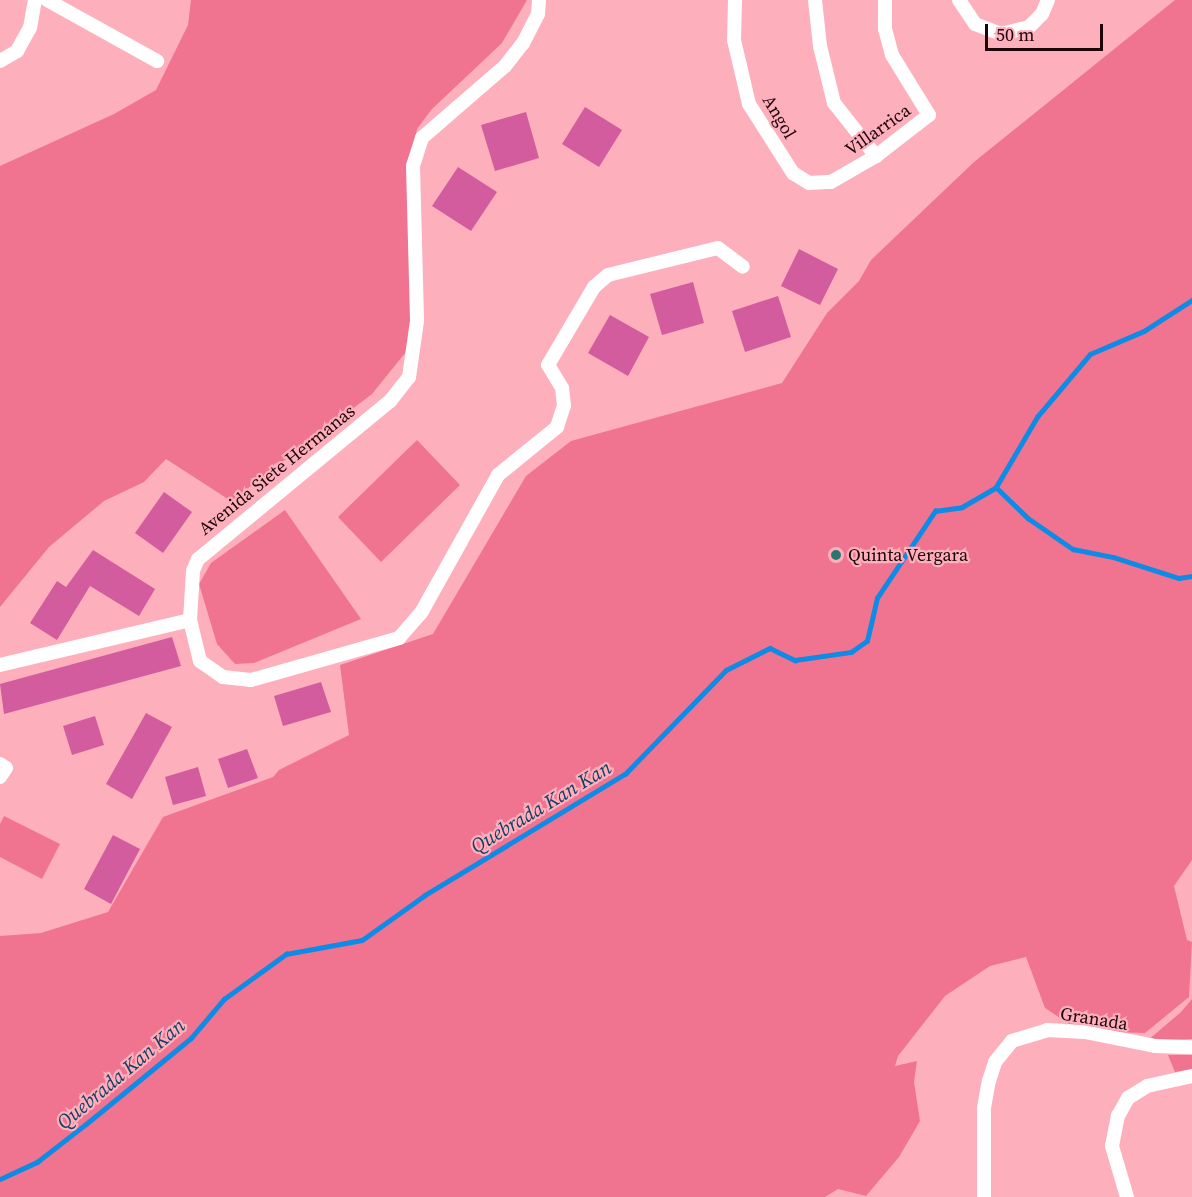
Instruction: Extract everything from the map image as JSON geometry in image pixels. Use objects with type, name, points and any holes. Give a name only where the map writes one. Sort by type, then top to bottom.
[{"type":"street","points":[[0,61],[17,51],[30,28],[35,0]]},
{"type":"street","points":[[47,0],[158,61]]},
{"type":"street","name":"Avenida Siete Hermanas","points":[[539,0],[538,14],[523,43],[505,66],[422,138],[412,166],[417,321],[409,377],[390,401],[198,559],[193,571],[190,620],[200,661],[235,681],[399,638],[421,613],[498,475],[557,427],[564,406],[562,388],[548,365],[594,287],[608,275],[717,248],[743,267]]},
{"type":"street","name":"Angol","points":[[735,0],[734,40],[748,104],[793,173],[809,183],[831,182]]},
{"type":"street","points":[[815,0],[820,46],[834,103],[876,156]]},
{"type":"street","name":"Villarrica","points":[[831,182],[876,156],[928,115],[892,55],[885,29],[885,0]]},
{"type":"street","points":[[959,0],[975,24],[1001,34],[1029,27],[1042,14],[1048,0]]},
{"type":"street","points":[[0,665],[190,620]]},
{"type":"street","points":[[0,764],[6,768],[0,777]]},
{"type":"street","name":"Granada","points":[[984,1197],[984,1108],[988,1081],[995,1062],[1012,1041],[1047,1030],[1085,1032],[1155,1046],[1192,1047]]},
{"type":"street","points":[[1127,1197],[1112,1146],[1118,1116],[1128,1098],[1147,1086],[1192,1076]]},
{"type":"shaded area","points":[[191,0],[527,0],[502,43],[432,109],[417,129],[410,162],[410,347],[372,394],[231,501],[166,459],[144,482],[104,501],[49,547],[0,607],[0,166],[114,114],[156,90],[188,25]]},
{"type":"shaded area","name":"Quinta Vergara","points":[[1175,0],[1192,0],[1192,860],[1174,886],[1187,940],[1192,942],[1189,997],[1145,1033],[1080,1031],[1045,1008],[1026,957],[990,966],[945,996],[898,1056],[895,1066],[917,1061],[914,1082],[920,1121],[899,1157],[866,1196],[838,1189],[825,1197],[0,1197],[0,936],[41,933],[108,912],[163,817],[273,777],[279,770],[349,735],[340,665],[433,634],[526,476],[571,441],[782,383],[827,313],[859,281],[871,260],[974,162]]},
{"type":"shaded area","points":[[417,440],[460,485],[381,562],[338,517]]},
{"type":"shaded area","points":[[285,510],[361,619],[254,663],[235,664],[217,644],[199,584],[211,563]]},
{"type":"shaded area","points":[[4,816],[60,844],[42,879],[0,857],[0,824]]},
{"type":"shaded area","points":[[1192,999],[1192,1039],[1147,1041],[1181,1012]]},
{"type":"shaded area","points":[[1168,1055],[1192,1055],[1192,1069],[1175,1072]]},
{"type":"building","points":[[585,107],[622,130],[599,167],[562,144]]},
{"type":"building","points":[[526,112],[539,158],[495,171],[481,125]]},
{"type":"building","points":[[458,167],[497,192],[471,231],[432,206]]},
{"type":"building","points":[[799,249],[838,269],[820,305],[781,286]]},
{"type":"building","points":[[693,282],[704,323],[662,335],[650,294]]},
{"type":"building","points":[[778,296],[791,337],[745,352],[732,311]]},
{"type":"building","points":[[610,315],[649,337],[628,376],[588,353]]},
{"type":"building","points":[[164,492],[192,512],[163,553],[135,533]]},
{"type":"building","points":[[93,550],[155,589],[139,616],[90,586],[57,640],[30,623],[57,581],[66,587]]},
{"type":"building","points":[[172,637],[181,666],[4,714],[0,684]]},
{"type":"building","points":[[321,682],[331,712],[283,726],[274,696]]},
{"type":"building","points":[[146,713],[172,727],[132,799],[106,784]]},
{"type":"building","points":[[95,716],[104,745],[72,755],[63,726]]},
{"type":"building","points":[[247,749],[258,778],[228,788],[218,759]]},
{"type":"building","points":[[198,767],[206,796],[173,805],[165,777]]},
{"type":"building","points":[[113,835],[140,849],[111,904],[84,889]]},
{"type":"waterway","name":"Quebrada Kan Kan","points":[[0,1179],[37,1162],[86,1124],[191,1038],[224,999],[286,954],[362,940],[425,895],[625,774],[726,670],[770,648],[795,660],[851,652],[867,641],[877,598],[935,511],[962,507],[996,487],[1037,417],[1090,354],[1144,331],[1192,300]]},
{"type":"waterway","points":[[996,487],[1028,518],[1073,549],[1113,557],[1179,578],[1192,576]]},
{"type":"place","name":"Quinta Vergara","points":[[836,555]]}]
